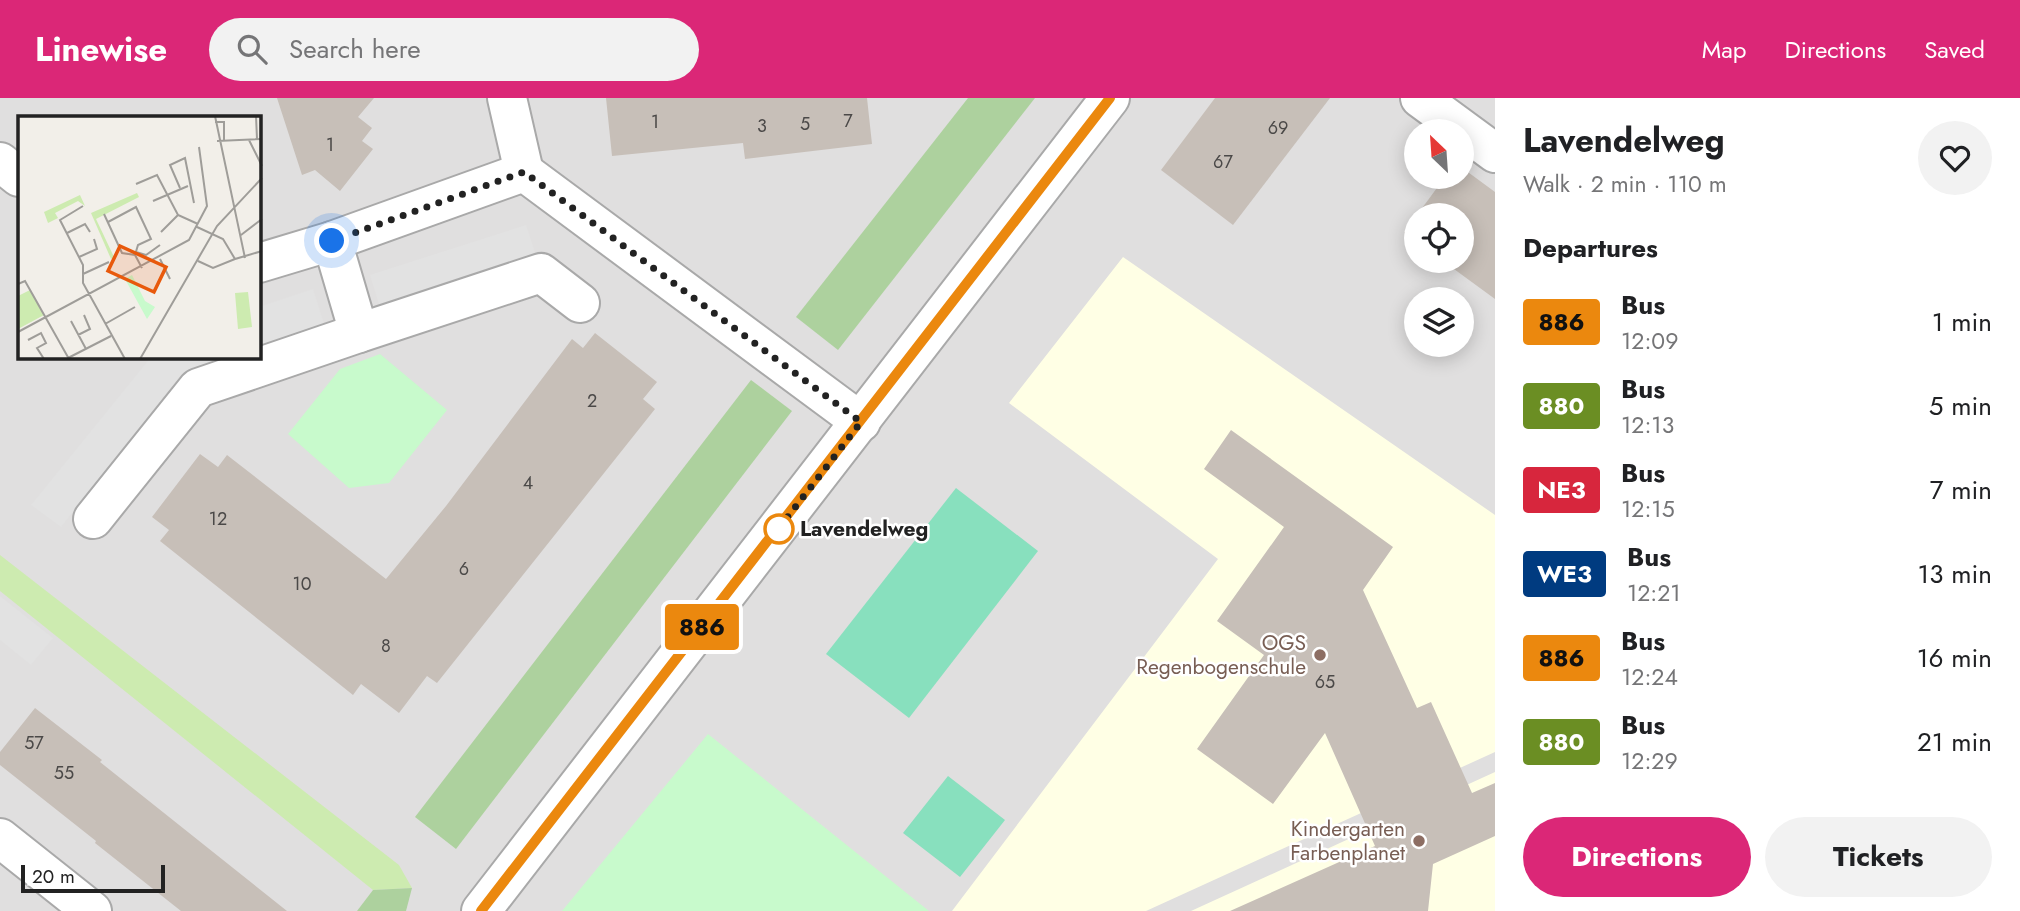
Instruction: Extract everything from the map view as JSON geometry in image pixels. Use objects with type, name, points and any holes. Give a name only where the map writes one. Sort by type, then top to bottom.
[{"type":"street","points":[[507,98],[524,172],[861,422]]},
{"type":"street","points":[[481,911],[1110,98]]},
{"type":"street","points":[[1420,98],[1495,153]]},
{"type":"street","points":[[0,162],[18,176]]},
{"type":"street","points":[[261,261],[332,241],[524,172]]},
{"type":"street","points":[[332,241],[359,333]]},
{"type":"street","points":[[93,519],[198,388],[541,273],[580,303]]},
{"type":"street","points":[[0,838],[92,911]]},
{"type":"shaded area","points":[[0,98],[1495,98],[1495,911],[0,911]]},
{"type":"shaded area","points":[[526,225],[536,256],[380,307],[370,275]]},
{"type":"shaded area","name":"OGS Regenbogenschule","points":[[1123,257],[1495,515],[1495,752],[1146,911],[952,911],[1218,559],[1009,403]]},
{"type":"shaded area","points":[[313,289],[325,327],[261,348],[261,306]]},
{"type":"shaded area","points":[[149,359],[230,359],[181,375],[61,527],[31,505]]},
{"type":"shaded area","points":[[0,596],[53,638],[31,665],[0,640]]},
{"type":"shaded area","name":"Kindergarten Farbenplanet","points":[[1495,772],[1495,911],[1191,911]]},
{"type":"green space","points":[[968,98],[1035,98],[838,350],[796,317]]},
{"type":"green space","points":[[380,354],[447,410],[389,483],[349,488],[288,434],[340,369]]},
{"type":"green space","points":[[751,380],[792,411],[456,849],[415,817]]},
{"type":"green space","points":[[956,488],[1038,551],[909,718],[826,654]]},
{"type":"green space","points":[[0,555],[399,865],[412,888],[373,890],[0,591]]},
{"type":"green space","points":[[708,734],[929,911],[562,911]]},
{"type":"green space","points":[[948,776],[1005,820],[960,877],[903,833]]},
{"type":"green space","points":[[412,888],[406,911],[357,911],[373,890]]},
{"type":"building","points":[[277,98],[374,98],[358,117],[372,128],[362,141],[373,149],[340,191],[315,170],[302,175]]},
{"type":"building","points":[[606,98],[867,98],[872,144],[745,159],[743,143],[612,156]]},
{"type":"building","points":[[1215,98],[1330,98],[1233,225],[1161,170]]},
{"type":"building","points":[[1474,177],[1495,192],[1495,299],[1459,273],[1474,273],[1474,203],[1426,203],[1436,189],[1474,189]]},
{"type":"building","points":[[595,333],[657,382],[643,399],[655,409],[437,683],[427,676],[399,713],[361,684],[353,695],[160,541],[169,530],[152,517],[200,454],[218,467],[227,455],[386,579],[446,506],[572,339],[583,348]]},
{"type":"building","points":[[1231,430],[1393,547],[1363,590],[1417,708],[1431,702],[1472,793],[1495,783],[1495,836],[1433,864],[1428,911],[1230,911],[1375,846],[1325,733],[1273,804],[1197,749],[1264,655],[1217,621],[1284,527],[1204,469]]},
{"type":"building","points":[[35,708],[287,911],[181,911],[95,843],[96,841],[0,765],[0,752]]},
{"type":"bus line","name":"886","points":[[481,911],[1110,98]]},
{"type":"place","name":"Lavendelweg","points":[[779,529]]},
{"type":"place","name":"OGS Regenbogenschule","points":[[1320,655]]},
{"type":"place","name":"Kindergarten Farbenplanet","points":[[1419,841]]},
{"type":"route","points":[[332,241],[524,172],[861,422],[773,536],[779,529]]}]
